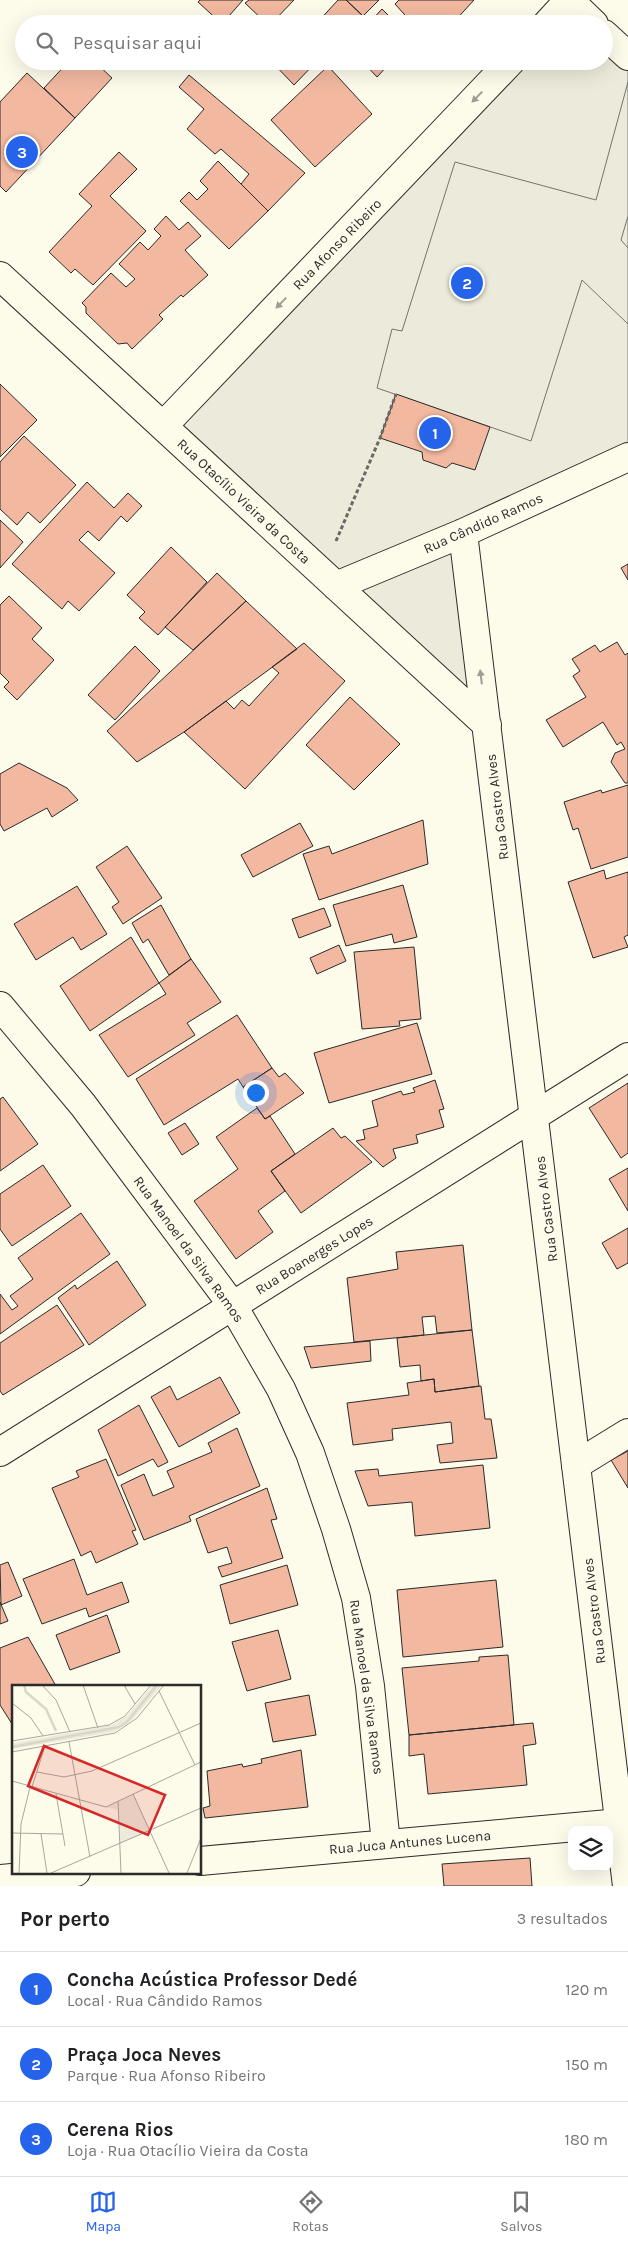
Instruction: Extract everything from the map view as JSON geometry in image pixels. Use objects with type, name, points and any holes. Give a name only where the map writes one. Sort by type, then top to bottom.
[{"type":"street","points":[[555,15],[569,0],[585,15]]},
{"type":"street","points":[[613,42],[628,56]]},
{"type":"street","name":"Rua Afonso Ribeiro","points":[[163,426],[502,70]]},
{"type":"street","name":"Rua Otacílio Vieira da Costa","points":[[0,276],[487,725]]},
{"type":"street","name":"Rua Cândido Ramos","points":[[329,579],[463,533],[628,457]]},
{"type":"street","name":"Rua Castro Alves","points":[[463,533],[620,1823],[625,1850],[627,1886]]},
{"type":"street","name":"Rua Manoel da Silva Ramos","points":[[0,1006],[83,1105],[233,1306],[281,1389],[310,1453],[354,1589],[370,1686],[386,1844]]},
{"type":"street","name":"Rua Boanerges Lopes","points":[[0,1452],[628,1057]]},
{"type":"street","points":[[576,1465],[628,1433]]},
{"type":"street","name":"Rua Juca Antunes Lucena","points":[[201,1861],[620,1823]]},
{"type":"street","points":[[3,1886],[0,1880],[57,1874]]},
{"type":"path","points":[[329,579],[396,394]]},
{"type":"shaded area","points":[[613,42],[628,56],[628,457],[463,533],[487,725],[163,426],[507,70],[613,70]]},
{"type":"shaded area","points":[[628,82],[628,216],[621,240],[628,248],[628,324],[582,280],[531,441],[377,388],[392,329],[402,331],[455,162],[596,200]]},
{"type":"building","points":[[200,0],[243,0],[230,15],[212,15],[198,2]]},
{"type":"building","points":[[249,0],[294,0],[280,15],[258,15],[245,3]]},
{"type":"building","points":[[338,0],[346,0],[362,15],[324,15]]},
{"type":"building","points":[[346,0],[379,0],[364,15]]},
{"type":"building","points":[[399,0],[474,0],[460,15],[405,15],[395,4]]},
{"type":"building","points":[[382,9],[388,15],[376,15]]},
{"type":"building","points":[[61,70],[104,70],[112,78],[75,118],[44,88]]},
{"type":"building","points":[[280,70],[308,70],[294,85]]},
{"type":"building","points":[[324,70],[332,70],[372,114],[315,167],[271,120]]},
{"type":"building","points":[[370,70],[384,70],[377,77]]},
{"type":"building","points":[[27,73],[75,118],[6,192],[0,186],[0,102]]},
{"type":"building","points":[[189,75],[305,173],[268,211],[241,184],[249,174],[221,149],[215,154],[187,129],[204,109],[179,87]]},
{"type":"building","points":[[119,152],[137,169],[110,196],[146,231],[93,285],[75,269],[71,273],[49,252],[92,206],[79,194]]},
{"type":"building","points":[[218,161],[268,211],[229,249],[180,201],[189,192],[197,200],[208,189],[200,181]]},
{"type":"building","points":[[166,216],[179,230],[188,222],[201,236],[185,250],[208,275],[183,297],[181,295],[159,315],[163,319],[132,349],[127,343],[118,344],[86,313],[86,307],[82,303],[111,273],[126,287],[135,279],[119,264],[140,242],[148,250],[161,236],[154,229]]},
{"type":"building","points":[[0,384],[37,420],[0,457]]},
{"type":"building","points":[[396,394],[490,427],[475,470],[452,463],[446,468],[423,460],[422,452],[380,438]]},
{"type":"building","points":[[24,436],[76,485],[40,523],[28,512],[17,525],[0,509],[0,462]]},
{"type":"building","points":[[87,482],[114,508],[128,493],[142,506],[127,522],[121,516],[99,541],[88,531],[79,540],[115,573],[79,611],[68,601],[62,609],[12,564]]},
{"type":"building","points":[[0,520],[23,542],[0,568]]},
{"type":"building","points":[[171,547],[207,582],[158,635],[139,618],[145,612],[127,595]]},
{"type":"building","points":[[628,564],[628,580],[621,568]]},
{"type":"building","points":[[217,573],[246,601],[193,650],[165,627]]},
{"type":"building","points":[[9,596],[42,628],[32,639],[54,660],[17,700],[4,687],[9,682],[0,673],[0,605]]},
{"type":"building","points":[[246,601],[297,649],[184,732],[137,762],[107,731]]},
{"type":"building","points":[[617,642],[625,655],[628,653],[628,783],[625,783],[611,762],[615,753],[625,749],[621,742],[617,745],[603,722],[563,747],[546,720],[586,697],[573,676],[580,671],[572,659],[595,645],[600,652]]},
{"type":"building","points":[[304,643],[345,681],[245,789],[184,732],[226,701],[234,709],[242,700],[249,706],[279,673],[272,667]]},
{"type":"building","points":[[135,646],[160,671],[115,720],[88,695]]},
{"type":"building","points":[[350,697],[400,744],[354,790],[306,745]]},
{"type":"building","points":[[19,763],[67,788],[78,800],[52,817],[47,808],[4,831],[0,824],[0,774]]},
{"type":"building","points":[[628,785],[628,857],[591,869],[578,828],[573,830],[564,802],[601,790],[602,793]]},
{"type":"building","points":[[423,820],[428,864],[319,900],[303,854],[329,846],[332,854]]},
{"type":"building","points":[[300,823],[313,846],[253,877],[241,855]]},
{"type":"building","points":[[127,846],[162,898],[123,924],[112,907],[119,902],[96,867]]},
{"type":"building","points":[[604,870],[606,879],[628,872],[628,935],[624,937],[628,947],[593,958],[568,882]]},
{"type":"building","points":[[403,885],[417,937],[394,943],[392,934],[346,946],[333,905]]},
{"type":"building","points":[[77,886],[107,934],[81,950],[73,937],[36,960],[14,924]]},
{"type":"building","points":[[161,905],[191,959],[169,975],[148,939],[143,943],[132,923]]},
{"type":"building","points":[[324,908],[331,926],[299,938],[292,919]]},
{"type":"building","points":[[131,937],[159,983],[90,1031],[60,986]]},
{"type":"building","points":[[339,945],[346,961],[317,974],[310,958]]},
{"type":"building","points":[[414,947],[421,1019],[399,1021],[400,1026],[362,1029],[354,952]]},
{"type":"building","points":[[191,959],[221,1002],[187,1023],[195,1035],[128,1077],[99,1035],[166,994],[159,983]]},
{"type":"building","points":[[237,1015],[272,1068],[243,1087],[238,1079],[164,1125],[136,1079]]},
{"type":"building","points":[[417,1023],[432,1074],[329,1103],[314,1053]]},
{"type":"building","points":[[272,1068],[279,1077],[285,1073],[304,1093],[265,1119],[243,1087]]},
{"type":"building","points":[[435,1080],[444,1109],[439,1110],[444,1127],[416,1135],[418,1143],[393,1149],[396,1158],[383,1167],[356,1141],[365,1139],[363,1130],[378,1126],[372,1101],[401,1091],[403,1095],[415,1092],[413,1088]]},
{"type":"building","points":[[628,1083],[628,1153],[621,1158],[589,1108]]},
{"type":"building","points":[[3,1097],[38,1144],[0,1171],[0,1099]]},
{"type":"building","points":[[257,1108],[265,1119],[270,1116],[295,1154],[271,1171],[285,1191],[258,1211],[273,1232],[236,1259],[194,1201],[238,1169],[216,1137]]},
{"type":"building","points":[[185,1123],[199,1144],[182,1155],[168,1133]]},
{"type":"building","points":[[333,1128],[341,1138],[345,1136],[372,1162],[301,1213],[271,1171]]},
{"type":"building","points":[[43,1165],[71,1206],[12,1246],[0,1229],[0,1194]]},
{"type":"building","points":[[628,1168],[628,1211],[609,1179]]},
{"type":"building","points":[[81,1213],[110,1254],[0,1334],[0,1294],[12,1310],[18,1306],[10,1296],[33,1279],[18,1258]]},
{"type":"building","points":[[628,1228],[628,1263],[617,1269],[602,1243]]},
{"type":"building","points":[[463,1245],[472,1330],[437,1333],[435,1316],[422,1317],[424,1335],[354,1342],[347,1278],[398,1269],[396,1252]]},
{"type":"building","points":[[117,1261],[146,1305],[89,1345],[58,1298],[75,1285],[77,1289]]},
{"type":"building","points":[[57,1305],[84,1345],[3,1395],[0,1391],[0,1343]]},
{"type":"building","points":[[472,1330],[479,1386],[435,1392],[434,1379],[421,1381],[420,1365],[400,1367],[397,1338]]},
{"type":"building","points":[[370,1341],[371,1361],[311,1368],[304,1347]]},
{"type":"building","points":[[220,1377],[240,1413],[179,1447],[151,1397],[170,1386],[177,1400]]},
{"type":"building","points":[[434,1379],[435,1392],[481,1386],[485,1419],[491,1419],[497,1458],[440,1463],[437,1445],[453,1443],[451,1422],[392,1429],[393,1440],[353,1445],[347,1403],[409,1395],[407,1383]]},
{"type":"building","points":[[139,1405],[168,1462],[158,1467],[153,1459],[118,1476],[98,1430]]},
{"type":"building","points":[[237,1428],[260,1486],[189,1516],[191,1521],[144,1540],[121,1485],[144,1474],[153,1496],[174,1487],[167,1471],[212,1452],[208,1443]]},
{"type":"building","points":[[628,1451],[628,1488],[611,1460]]},
{"type":"building","points":[[106,1459],[136,1530],[132,1531],[138,1544],[96,1563],[91,1551],[81,1556],[52,1488],[79,1477],[76,1471]]},
{"type":"building","points":[[483,1465],[490,1528],[415,1536],[412,1502],[368,1506],[355,1471],[378,1469],[379,1476]]},
{"type":"building","points":[[267,1488],[277,1519],[271,1520],[283,1558],[222,1577],[218,1567],[232,1563],[227,1547],[208,1553],[196,1519]]},
{"type":"building","points":[[74,1559],[87,1595],[122,1582],[129,1602],[89,1617],[86,1608],[42,1624],[23,1579]]},
{"type":"building","points":[[8,1562],[22,1596],[1,1605],[0,1565]]},
{"type":"building","points":[[287,1565],[298,1605],[230,1624],[220,1585]]},
{"type":"building","points":[[496,1580],[503,1647],[403,1657],[397,1590]]},
{"type":"building","points":[[0,1602],[8,1621],[0,1624]]},
{"type":"building","points":[[107,1615],[120,1652],[70,1670],[56,1635]]},
{"type":"building","points":[[278,1630],[291,1679],[247,1691],[232,1642]]},
{"type":"building","points":[[28,1637],[55,1685],[12,1685],[12,1724],[0,1705],[0,1648]]},
{"type":"building","points":[[508,1655],[514,1725],[409,1735],[402,1668],[479,1661],[479,1657]]},
{"type":"building","points":[[309,1695],[316,1735],[273,1742],[265,1703]]},
{"type":"building","points":[[533,1723],[536,1744],[523,1746],[527,1785],[428,1794],[424,1754],[409,1756],[409,1735]]},
{"type":"building","points":[[301,1750],[308,1807],[205,1818],[203,1808],[210,1806],[207,1771],[242,1764],[243,1767],[262,1763],[261,1759]]},
{"type":"building","points":[[530,1858],[532,1886],[444,1886],[442,1864]]},
{"type":"place","name":"Cerena Rios","points":[[22,152]]},
{"type":"place","name":"Praça Joca Neves","points":[[467,283]]},
{"type":"place","name":"Concha Acústica Professor Dedé","points":[[435,433]]}]
